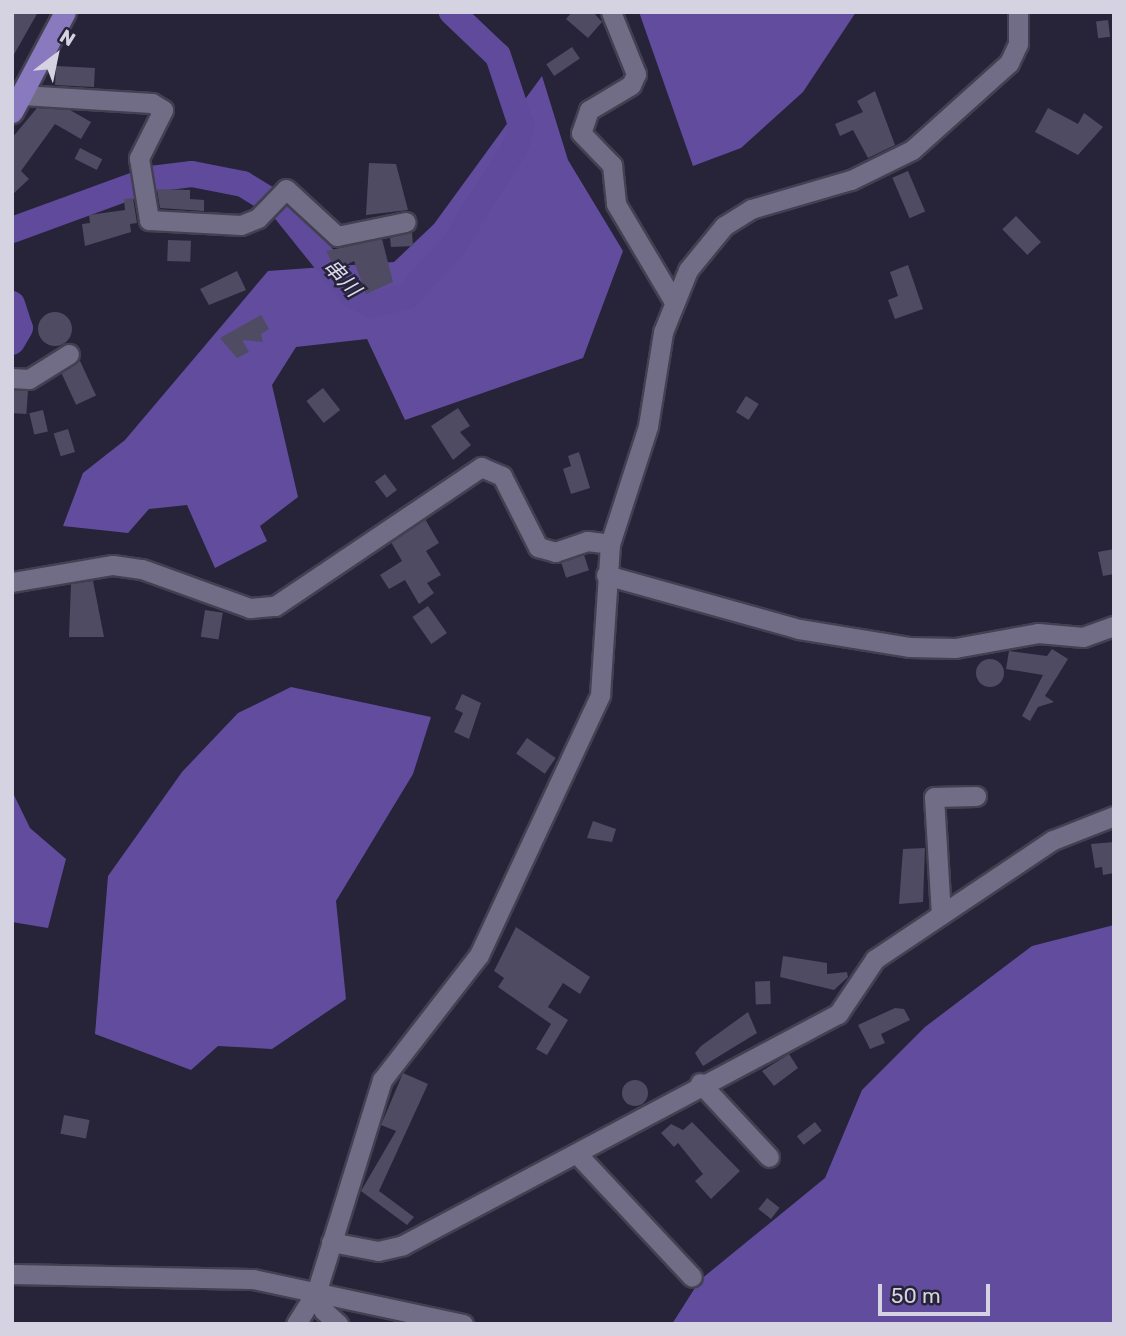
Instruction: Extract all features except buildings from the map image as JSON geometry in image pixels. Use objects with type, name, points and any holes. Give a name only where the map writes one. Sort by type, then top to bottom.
[{"type":"main road","points":[[17,104],[65,12]]},
{"type":"street","points":[[611,12],[636,74],[631,85],[589,110],[581,133],[612,165],[616,204],[673,300]]},
{"type":"street","points":[[296,1324],[317,1290],[382,1080],[479,955],[600,695],[610,544],[648,426],[673,300],[706,245],[751,209],[850,180],[912,150],[1009,62],[1018,44],[1018,12]]},
{"type":"street","points":[[17,104],[158,106],[164,116],[139,159],[149,220],[222,228],[258,218],[286,189],[337,236],[406,222]]},
{"type":"street","points":[[12,378],[29,379],[69,354]]},
{"type":"street","points":[[12,582],[113,565],[142,569],[250,608],[275,606],[481,467],[502,476],[538,547],[555,552],[587,541],[610,544]]},
{"type":"street","points":[[606,575],[799,629],[909,647],[955,648],[1038,633],[1083,636],[1114,626]]},
{"type":"street","points":[[941,915],[934,797],[976,796]]},
{"type":"street","points":[[331,1241],[378,1251],[403,1245],[577,1154],[700,1083],[838,1014],[875,959],[1053,839],[1114,816]]},
{"type":"street","points":[[700,1083],[769,1157]]},
{"type":"street","points":[[577,1154],[692,1277]]},
{"type":"street","points":[[12,1274],[194,1276],[317,1290],[463,1324]]},
{"type":"street","points":[[317,1290],[323,1311],[338,1324]]},
{"type":"shaded area","points":[[639,12],[856,12],[803,92],[741,148],[693,166]]},
{"type":"shaded area","points":[[542,76],[568,160],[623,251],[583,358],[405,420],[367,339],[296,347],[272,385],[298,497],[260,526],[267,541],[215,568],[187,505],[149,509],[128,533],[63,526],[83,473],[125,440],[268,271],[394,262],[434,224]]},
{"type":"shaded area","points":[[291,687],[431,717],[413,774],[336,901],[346,999],[272,1049],[218,1046],[191,1070],[95,1034],[108,876],[182,772],[238,713]]},
{"type":"shaded area","points":[[12,791],[30,828],[66,859],[48,928],[12,922]]},
{"type":"shaded area","points":[[1114,925],[1114,1324],[672,1324],[700,1280],[825,1178],[862,1090],[925,1027],[1032,946]]},
{"type":"waterway","name":"串川","points":[[12,230],[151,179],[192,174],[243,184],[284,209],[353,295],[372,305],[407,296],[453,246],[516,145],[521,125],[498,56],[452,12]]},
{"type":"waterway","name":"串川","points":[[12,304],[20,328],[12,342]]}]
